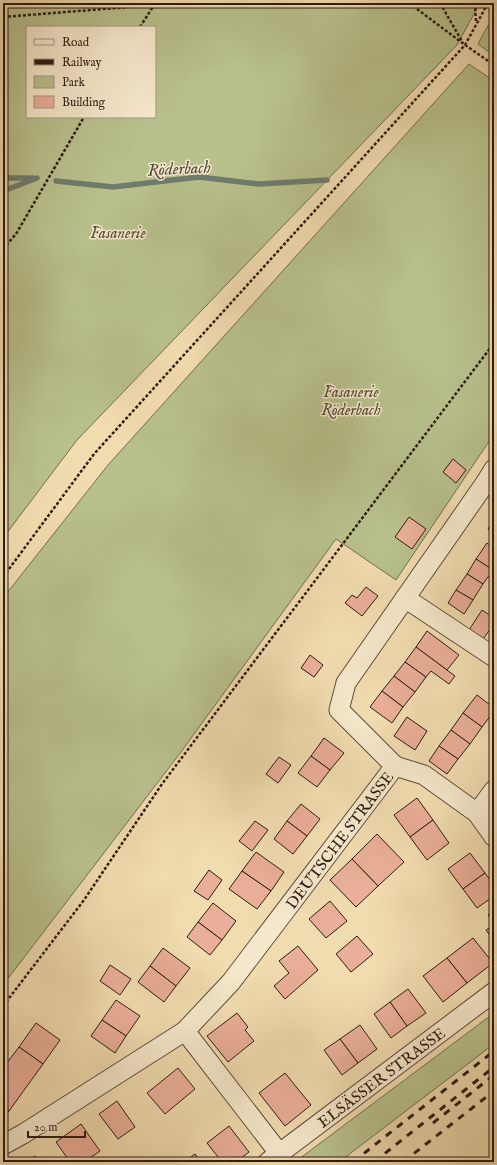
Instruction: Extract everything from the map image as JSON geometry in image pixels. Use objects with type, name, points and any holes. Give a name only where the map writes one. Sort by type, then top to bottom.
[{"type":"street","name":"DEUTSCHE STRASSE","points":[[3,1145],[23,1134],[185,1031],[231,982],[395,766],[339,710],[346,683],[491,479]]},
{"type":"street","points":[[405,598],[494,657]]},
{"type":"street","points":[[395,766],[424,775],[477,813],[494,837]]},
{"type":"street","points":[[477,813],[494,790]]},
{"type":"street","name":"ELSÄSSER STRASSE","points":[[274,1157],[494,992]]},
{"type":"street","points":[[185,1031],[274,1157]]},
{"type":"path","points":[[3,11],[10,3]]},
{"type":"path","points":[[3,16],[164,3]]},
{"type":"path","points":[[409,3],[494,65]]},
{"type":"path","points":[[440,3],[465,45]]},
{"type":"path","points":[[475,3],[476,24]]},
{"type":"path","points":[[3,577],[94,454],[465,45],[488,3]]},
{"type":"path","points":[[141,26],[154,4]]},
{"type":"path","points":[[3,249],[16,234],[83,118]]},
{"type":"path","points":[[3,1006],[84,900],[162,784],[494,343]]},
{"type":"green space","name":"Fasanerie","points":[[3,3],[480,3],[457,45],[77,440],[3,538]]},
{"type":"green space","points":[[494,14],[494,56],[478,44]]},
{"type":"green space","name":"Fasanerie Röderbach","points":[[469,64],[494,81],[494,434],[396,580],[336,539],[181,752],[3,985],[3,598],[108,465]]},
{"type":"green space","points":[[494,1013],[494,1044],[339,1162],[295,1162]]},
{"type":"building","points":[[453,459],[466,470],[456,483],[443,472]]},
{"type":"building","points":[[409,517],[426,529],[412,549],[395,537]]},
{"type":"building","points":[[494,519],[494,533],[488,529]]},
{"type":"building","points":[[494,537],[494,548],[489,545]]},
{"type":"building","points":[[487,543],[494,548],[493,570],[476,559]]},
{"type":"building","points":[[476,559],[493,570],[483,584],[467,574]]},
{"type":"building","points":[[467,574],[483,584],[473,600],[456,590]]},
{"type":"building","points":[[366,587],[378,596],[362,616],[345,603],[352,595],[357,598]]},
{"type":"building","points":[[456,590],[473,600],[464,614],[448,603]]},
{"type":"building","points":[[482,610],[494,618],[494,624],[483,639],[469,630]]},
{"type":"building","points":[[427,631],[459,655],[447,670],[416,647]]},
{"type":"building","points":[[494,637],[494,645],[490,642]]},
{"type":"building","points":[[416,647],[455,676],[449,684],[431,671],[426,677],[405,662]]},
{"type":"building","points":[[310,655],[323,665],[314,677],[301,668]]},
{"type":"building","points":[[405,662],[426,677],[415,692],[394,676]]},
{"type":"building","points":[[394,676],[415,692],[403,707],[382,691]]},
{"type":"building","points":[[382,691],[403,707],[392,723],[370,707]]},
{"type":"building","points":[[477,695],[494,708],[494,711],[482,727],[463,713]]},
{"type":"building","points":[[463,713],[482,727],[470,744],[451,730]]},
{"type":"building","points":[[407,717],[427,731],[415,750],[394,736]]},
{"type":"building","points":[[451,730],[470,744],[458,759],[439,746]]},
{"type":"building","points":[[324,738],[344,753],[330,770],[311,756]]},
{"type":"building","points":[[439,746],[458,759],[447,774],[429,761]]},
{"type":"building","points":[[311,756],[330,770],[317,787],[298,773]]},
{"type":"building","points":[[279,757],[291,765],[278,783],[266,774]]},
{"type":"building","points":[[417,798],[433,820],[410,837],[394,815]]},
{"type":"building","points":[[301,804],[320,819],[307,836],[287,821]]},
{"type":"building","points":[[433,820],[449,843],[427,860],[410,837]]},
{"type":"building","points":[[255,821],[268,830],[252,851],[239,841]]},
{"type":"building","points":[[287,821],[307,836],[293,854],[274,839]]},
{"type":"building","points":[[377,834],[404,862],[378,886],[352,859]]},
{"type":"building","points":[[256,852],[284,872],[271,891],[242,871]]},
{"type":"building","points":[[470,853],[485,873],[463,889],[448,869]]},
{"type":"building","points":[[352,859],[378,886],[356,907],[330,880]]},
{"type":"building","points":[[209,870],[222,880],[208,900],[194,891]]},
{"type":"building","points":[[242,871],[271,891],[257,909],[229,889]]},
{"type":"building","points":[[485,873],[494,885],[494,896],[477,908],[463,889]]},
{"type":"building","points":[[330,901],[347,921],[326,938],[309,919]]},
{"type":"building","points":[[213,903],[236,921],[222,940],[198,922]]},
{"type":"building","points":[[494,911],[494,924],[488,915]]},
{"type":"building","points":[[198,922],[222,940],[210,955],[187,937]]},
{"type":"building","points":[[494,925],[494,941],[486,930]]},
{"type":"building","points":[[357,936],[373,954],[351,972],[336,954]]},
{"type":"building","points":[[473,938],[493,963],[467,983],[447,958]]},
{"type":"building","points":[[298,946],[318,970],[285,999],[274,986],[289,973],[279,961]]},
{"type":"building","points":[[163,948],[190,968],[176,986],[150,966]]},
{"type":"building","points":[[447,958],[467,983],[443,1002],[423,976]]},
{"type":"building","points":[[110,965],[131,979],[120,995],[100,981]]},
{"type":"building","points":[[150,966],[176,986],[164,1002],[138,982]]},
{"type":"building","points":[[408,989],[426,1013],[407,1026],[390,1002]]},
{"type":"building","points":[[116,1000],[140,1016],[126,1036],[102,1020]]},
{"type":"building","points":[[390,1002],[407,1026],[391,1038],[374,1014]]},
{"type":"building","points":[[237,1013],[248,1027],[245,1030],[254,1041],[228,1062],[207,1036]]},
{"type":"building","points":[[102,1020],[126,1036],[115,1053],[91,1036]]},
{"type":"building","points":[[36,1023],[60,1040],[43,1064],[19,1047]]},
{"type":"building","points":[[360,1025],[377,1049],[358,1063],[340,1039]]},
{"type":"building","points":[[340,1039],[358,1063],[342,1075],[324,1050]]},
{"type":"building","points":[[19,1047],[43,1064],[9,1111],[3,1107],[3,1068]]},
{"type":"building","points":[[178,1068],[195,1089],[165,1114],[147,1093]]},
{"type":"building","points":[[285,1073],[311,1105],[285,1126],[259,1093]]},
{"type":"building","points":[[117,1101],[135,1127],[118,1139],[99,1114]]},
{"type":"building","points":[[3,1107],[9,1111],[3,1119]]},
{"type":"building","points":[[81,1124],[100,1151],[84,1162],[70,1162],[56,1142]]},
{"type":"building","points":[[229,1126],[249,1152],[236,1162],[222,1162],[207,1143]]},
{"type":"building","points":[[195,1154],[201,1162],[184,1162]]},
{"type":"building","points":[[35,1156],[38,1162],[25,1162]]},
{"type":"waterway","name":"Röderbach","points":[[56,181],[113,187],[199,177],[259,184],[327,180]]},
{"type":"waterway","points":[[3,178],[33,178]]},
{"type":"waterway","points":[[3,191],[37,178]]},
{"type":"railway","points":[[353,1162],[494,1051]]},
{"type":"railway","points":[[374,1162],[494,1067]]},
{"type":"railway","points":[[433,1123],[494,1075]]},
{"type":"railway","points":[[403,1162],[494,1091]]}]
